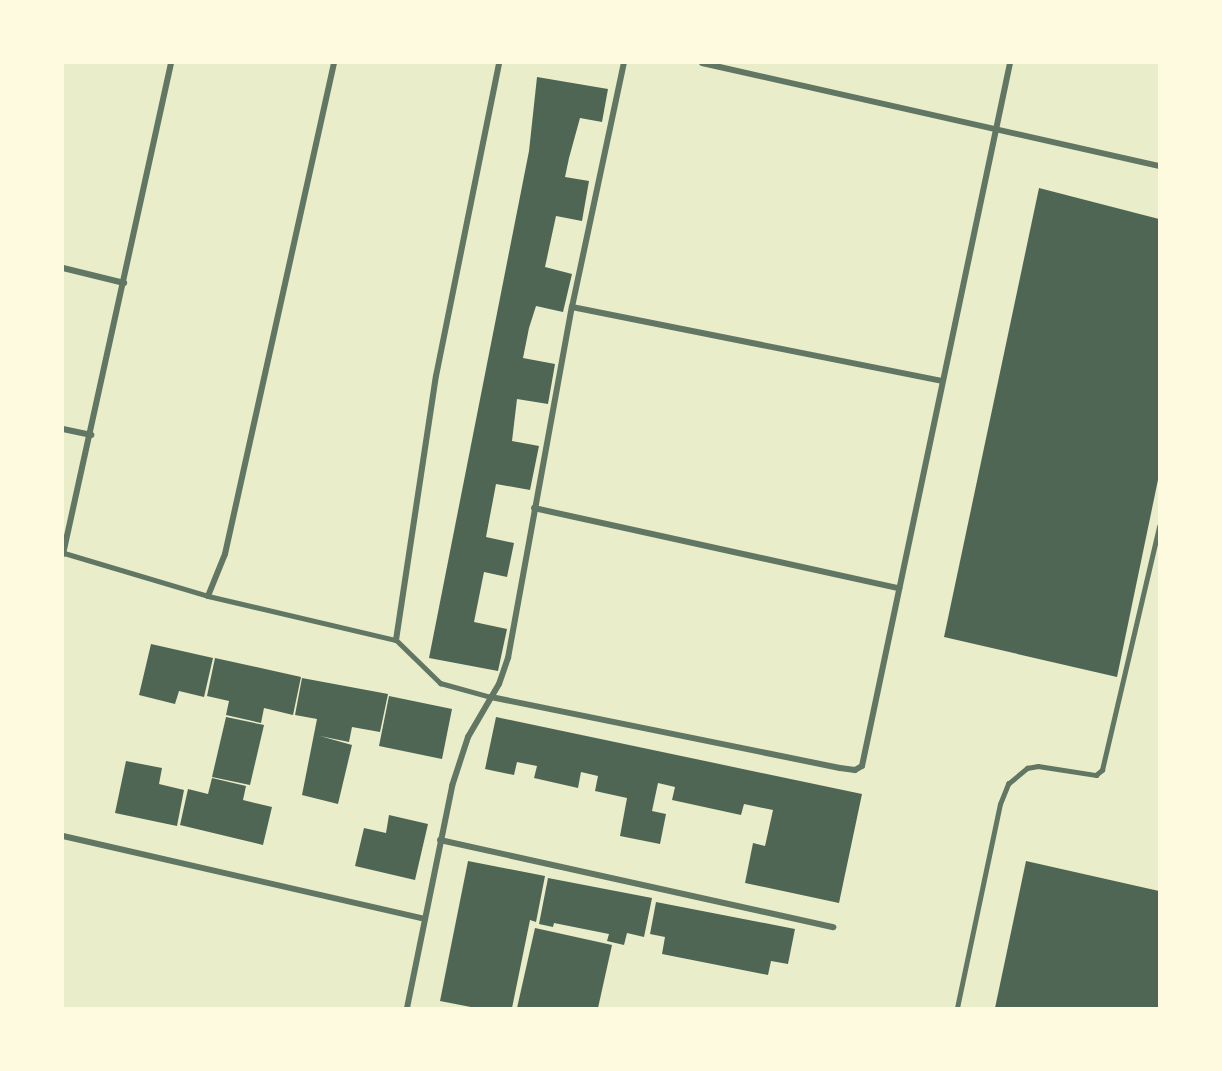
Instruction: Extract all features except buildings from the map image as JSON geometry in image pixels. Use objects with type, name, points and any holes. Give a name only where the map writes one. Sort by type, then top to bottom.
[{"type":"street","points":[[171,63],[64,554],[208,596],[396,640],[440,683],[491,697],[858,770],[864,762],[1010,63]]},
{"type":"street","points":[[208,596],[225,554],[334,63]]},
{"type":"street","points":[[396,640],[436,376],[499,63]]},
{"type":"street","points":[[407,1008],[440,840],[462,754],[508,658],[572,307],[624,63]]},
{"type":"street","points":[[702,63],[1159,166]]},
{"type":"street","points":[[63,268],[124,283]]},
{"type":"street","points":[[572,307],[942,381]]},
{"type":"street","points":[[63,429],[91,435]]},
{"type":"street","points":[[534,508],[899,588]]},
{"type":"street","points":[[63,836],[424,919]]},
{"type":"street","points":[[440,840],[833,927]]},
{"type":"lane","points":[[957,1008],[1000,804],[1008,784],[1027,768],[1038,766],[1096,775],[1102,770],[1159,527]]}]
